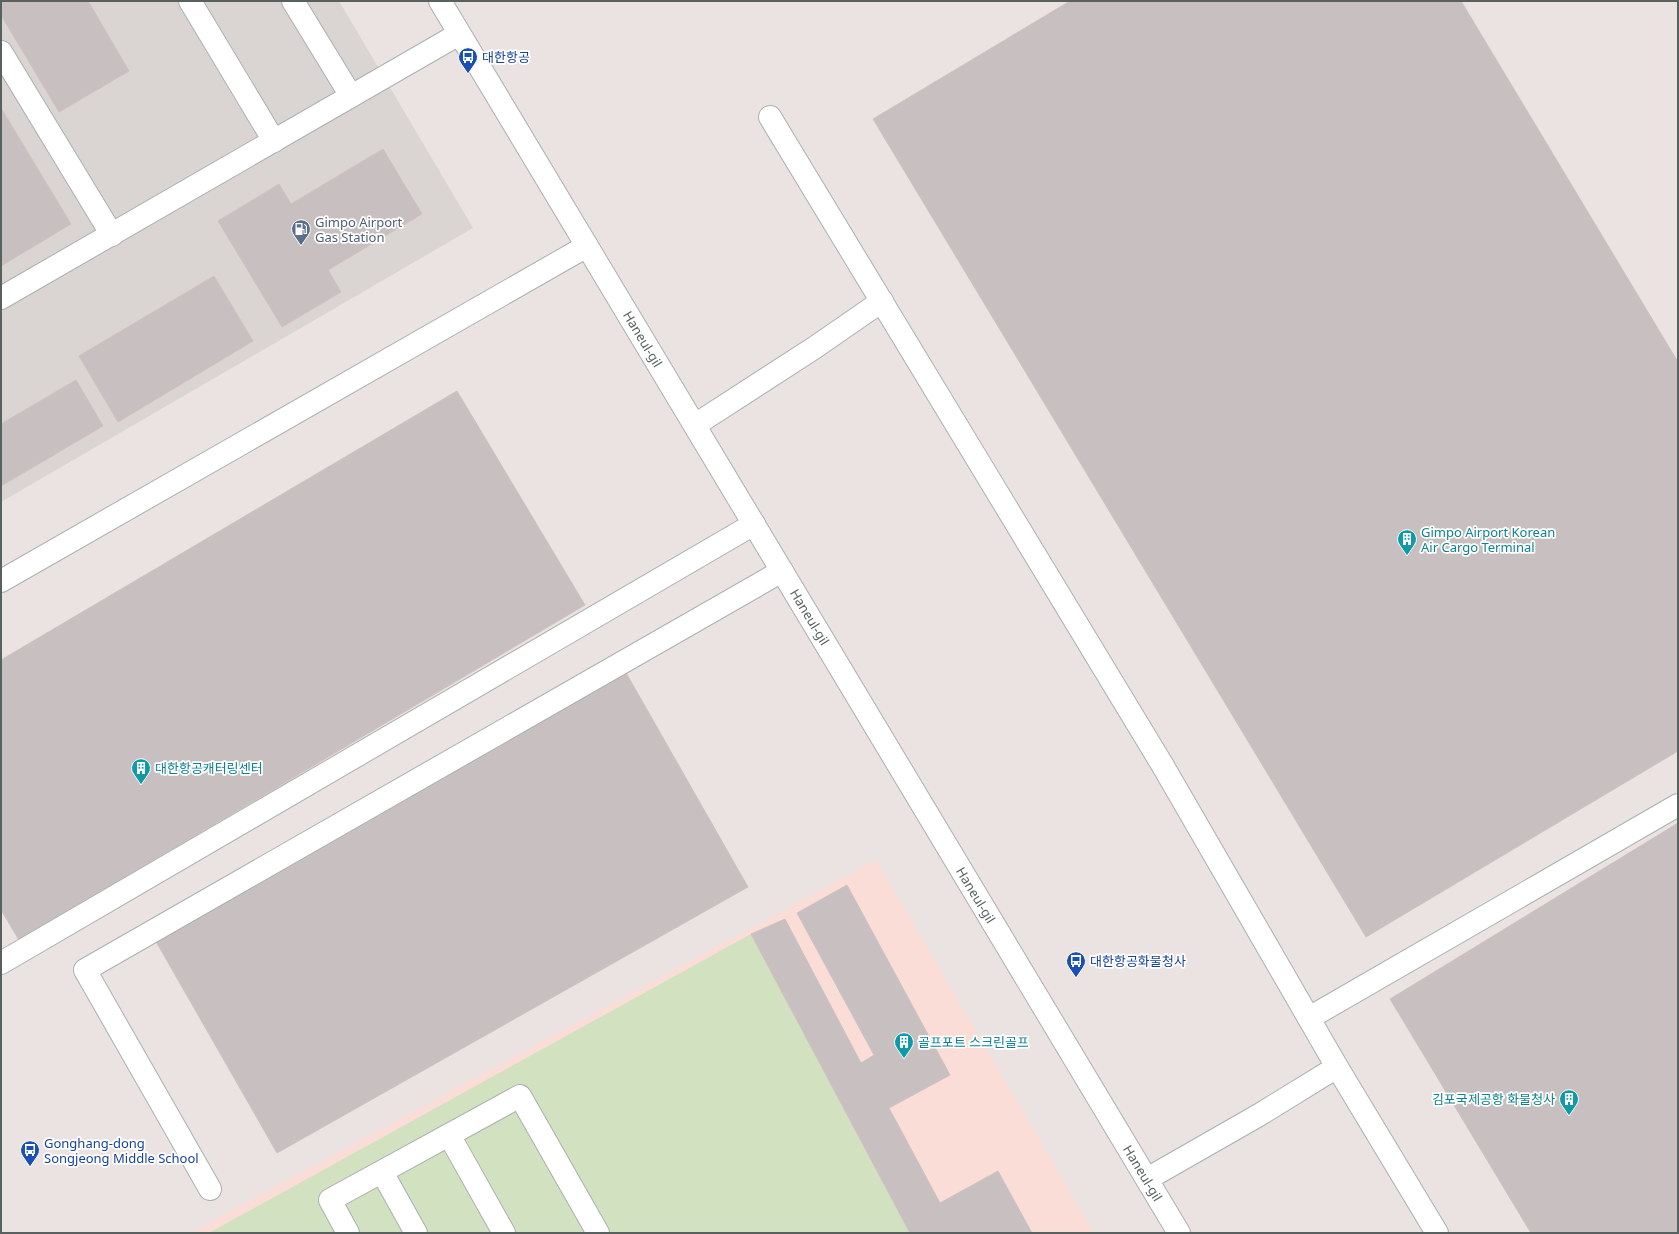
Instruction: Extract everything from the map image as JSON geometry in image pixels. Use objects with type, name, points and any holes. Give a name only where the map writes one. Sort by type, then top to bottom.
[{"type":"lane","points":[[190,1],[274,140]]},
{"type":"lane","points":[[293,1],[351,96]]},
{"type":"lane","name":"Haneul-gil","points":[[440,1],[1179,1233]]},
{"type":"lane","points":[[1,298],[459,34]]},
{"type":"lane","points":[[1,52],[112,235]]},
{"type":"lane","points":[[770,117],[1163,766],[1337,1067],[1437,1233]]},
{"type":"lane","points":[[1,581],[587,246]]},
{"type":"lane","points":[[694,425],[814,348],[882,301]]},
{"type":"lane","points":[[1,963],[754,524]]},
{"type":"lane","points":[[210,1189],[85,970],[782,571]]},
{"type":"lane","points":[[1309,1018],[1678,805]]},
{"type":"lane","points":[[1147,1179],[1259,1115],[1337,1067]]},
{"type":"lane","points":[[348,1233],[330,1200],[520,1096],[598,1233]]},
{"type":"lane","points":[[449,1135],[504,1233]]},
{"type":"lane","points":[[382,1172],[416,1233]]},
{"type":"shaded area","points":[[1,1],[339,1],[473,228],[1,502]]},
{"type":"shaded area","points":[[876,860],[1094,1233],[190,1233]]},
{"type":"green space","points":[[751,934],[910,1233],[209,1233]]},
{"type":"building","points":[[1,1],[88,1],[129,71],[59,112],[1,15]]},
{"type":"building","name":"Gimpo Airport Korean Air Cargo Terminal","points":[[1070,1],[1461,1],[1678,362],[1678,751],[1366,937],[873,119]]},
{"type":"building","points":[[1,108],[71,224],[1,266]]},
{"type":"building","name":"Gimpo Airport Gas Station","points":[[383,149],[422,214],[328,270],[341,292],[282,327],[218,221],[279,184],[291,204]]},
{"type":"building","points":[[214,276],[253,341],[118,422],[79,356]]},
{"type":"building","points":[[76,380],[103,426],[1,486],[1,424]]},
{"type":"building","name":"대한항공캐터링센터","points":[[457,391],[585,605],[19,940],[1,910],[1,660]]},
{"type":"building","points":[[625,671],[748,887],[277,1153],[154,938]]},
{"type":"building","name":"김포국제공항 화물청사","points":[[1678,823],[1678,1233],[1531,1233],[1390,999]]},
{"type":"building","name":"골프포트 스크린골프","points":[[847,885],[950,1075],[889,1108],[940,1203],[998,1171],[1032,1233],[910,1233],[751,934],[785,919],[861,1063],[874,1055],[797,913]]},
{"type":"place","name":"대한항공","points":[[468,74]]},
{"type":"place","name":"Gimpo Airport Gas Station","points":[[301,246]]},
{"type":"place","name":"Gimpo Airport Korean Air Cargo Terminal","points":[[1407,556]]},
{"type":"place","name":"대한항공캐터링센터","points":[[141,785]]},
{"type":"place","name":"대한항공화물청사","points":[[1076,978]]},
{"type":"place","name":"골프포트 스크린골프","points":[[904,1059]]},
{"type":"place","name":"김포국제공항 화물청사","points":[[1569,1116]]},
{"type":"place","name":"Gonghang-dong Songjeong Middle School","points":[[30,1167]]}]
